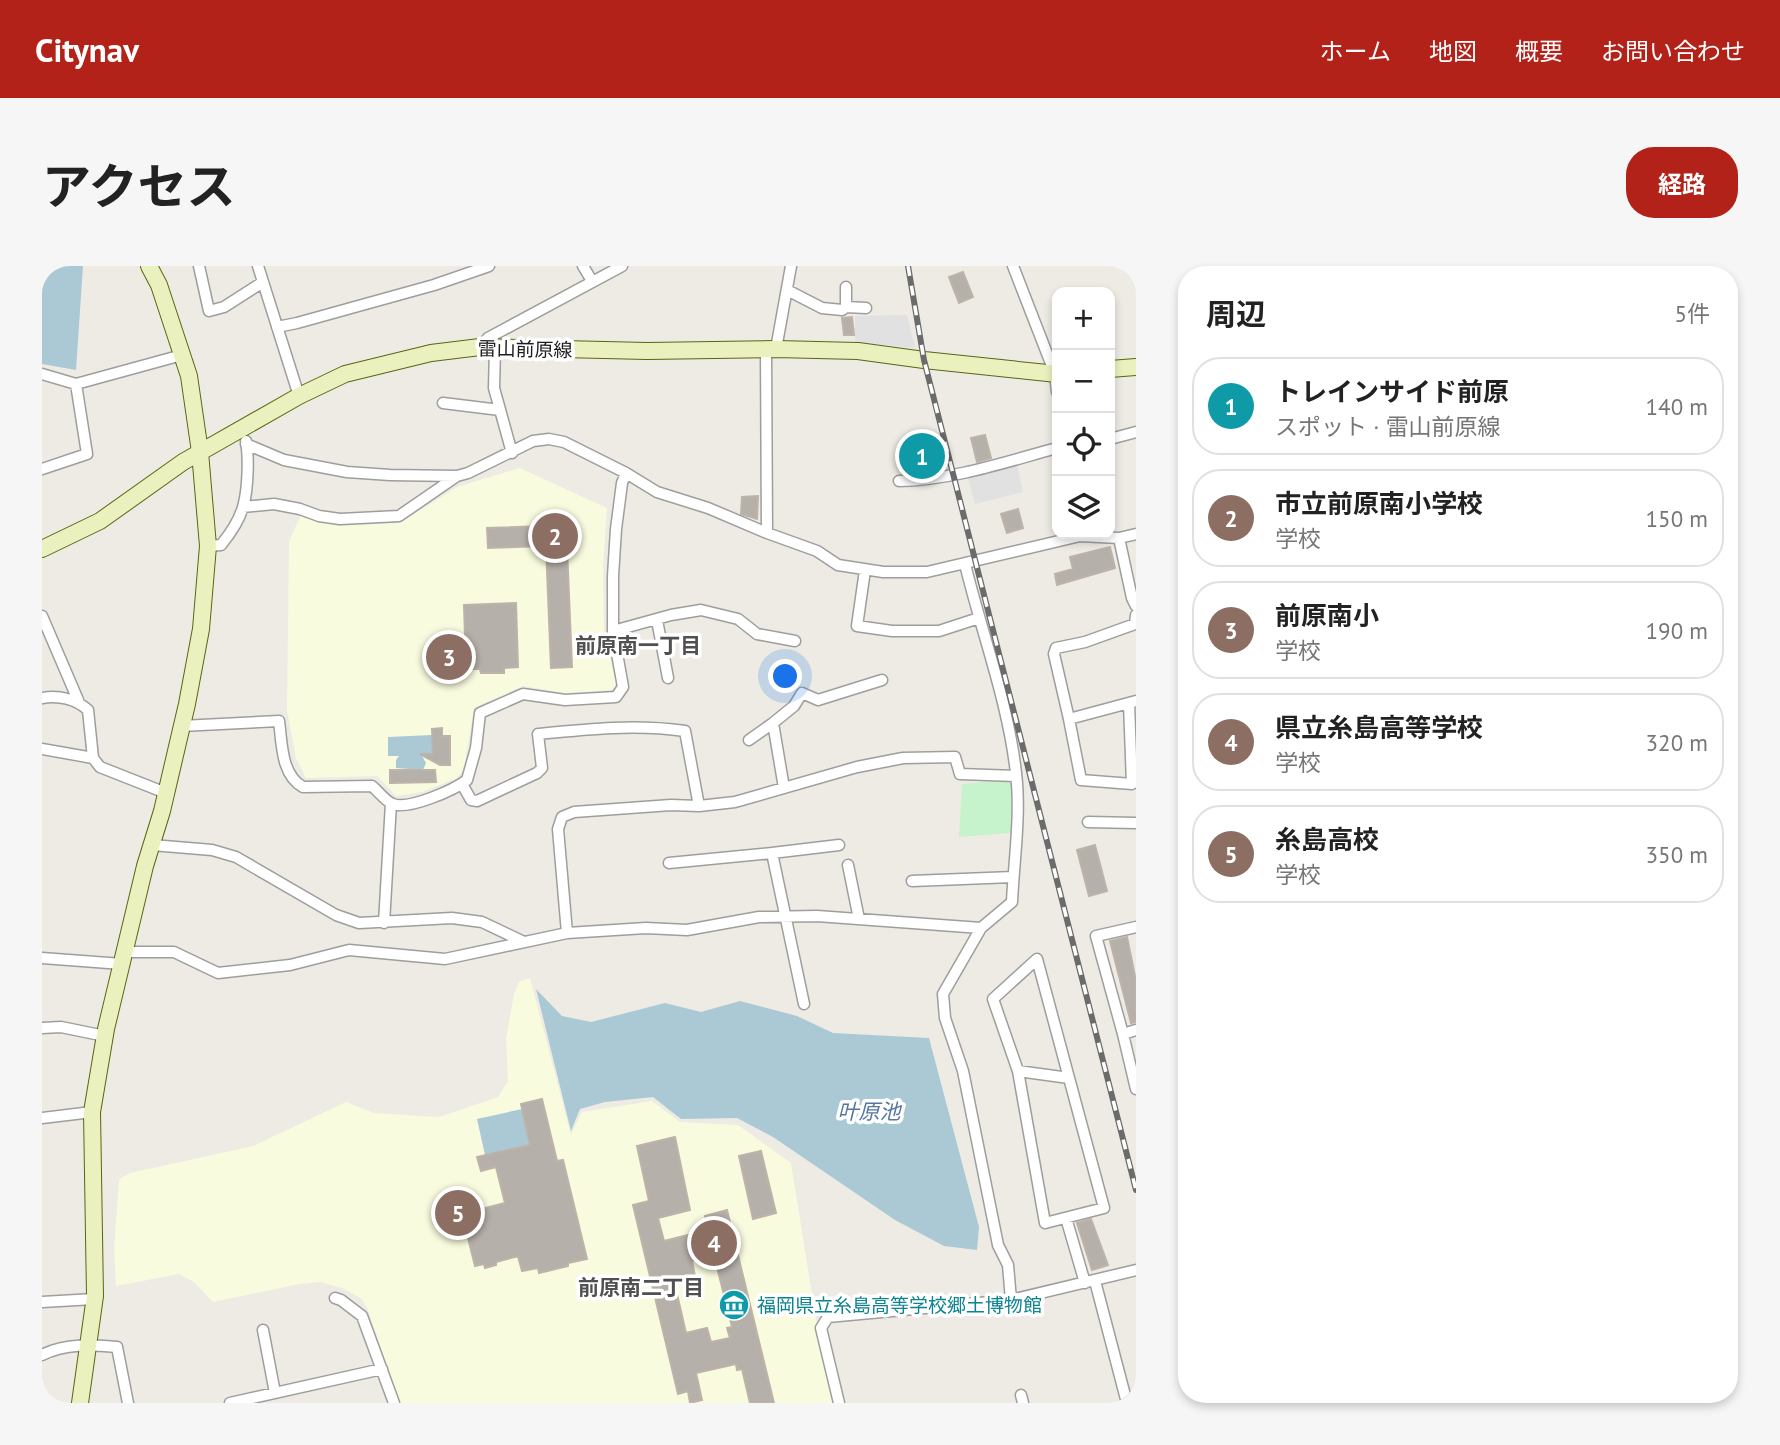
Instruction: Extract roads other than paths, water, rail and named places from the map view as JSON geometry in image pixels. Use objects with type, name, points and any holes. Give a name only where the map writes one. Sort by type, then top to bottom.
[{"type":"street","points":[[80,1403],[94,1299],[92,1112],[105,1036],[166,793],[201,629],[208,546],[200,452],[189,376],[159,285],[149,266]]},
{"type":"street","points":[[199,266],[209,311],[224,307],[263,282]]},
{"type":"street","points":[[258,266],[299,396]]},
{"type":"street","points":[[277,327],[434,285],[489,266]]},
{"type":"street","points":[[583,266],[592,281]]},
{"type":"street","points":[[512,453],[494,388],[487,348],[488,338],[622,266]]},
{"type":"street","points":[[766,533],[771,349],[792,266]]},
{"type":"street","points":[[1013,266],[1052,364]]},
{"type":"street","points":[[846,287],[846,307]]},
{"type":"street","points":[[787,290],[822,308],[866,309]]},
{"type":"street","name":"雷山前原線","points":[[43,545],[100,521],[200,452],[245,436],[299,396],[345,374],[431,353],[487,348],[858,351],[1052,374]]},
{"type":"street","points":[[42,374],[76,384],[182,355]]},
{"type":"street","points":[[1115,369],[1136,367]]},
{"type":"street","points":[[42,469],[87,454],[76,384]]},
{"type":"street","points":[[443,403],[500,410]]},
{"type":"street","points":[[1115,438],[1136,432]]},
{"type":"street","points":[[208,546],[221,545],[233,529],[243,507],[248,453],[245,436]]},
{"type":"street","points":[[245,436],[284,460],[347,472],[390,475],[468,474],[533,442],[549,439],[564,442],[657,492],[708,508],[817,551],[838,565],[865,570],[914,573],[965,564],[1064,539]]},
{"type":"street","points":[[899,481],[930,481],[1052,449]]},
{"type":"street","points":[[181,726],[279,721],[286,765],[295,782],[303,787],[372,786],[390,803],[396,805],[425,801],[462,784],[470,774],[480,713],[523,694],[565,700],[616,697],[623,687],[613,631],[616,530],[622,483],[626,473]]},
{"type":"street","points":[[243,507],[274,503],[340,519],[399,516],[457,476]]},
{"type":"street","points":[[1115,538],[1136,534]]},
{"type":"street","points":[[1119,538],[1136,606]]},
{"type":"street","points":[[965,564],[996,675],[1016,776],[1018,816],[1013,902],[981,928],[943,995],[945,1018],[963,1071],[998,1245],[1008,1265],[1011,1300]]},
{"type":"street","points":[[865,570],[857,626],[892,631],[939,631],[979,618]]},
{"type":"street","points":[[613,631],[701,610],[738,619],[757,634],[795,641]]},
{"type":"street","points":[[42,616],[78,701],[88,710],[93,758],[100,767],[166,793]]},
{"type":"street","points":[[657,620],[668,678]]},
{"type":"street","points":[[1069,719],[1133,702],[1132,784],[1082,780],[1054,654],[1056,648],[1085,642],[1136,623]]},
{"type":"street","points":[[749,740],[794,706],[802,693],[818,699],[882,680]]},
{"type":"street","points":[[42,698],[50,696],[78,701]]},
{"type":"street","points":[[773,723],[784,788]]},
{"type":"street","points":[[462,784],[471,800],[477,801],[537,773],[542,768],[538,734],[599,727],[650,726],[685,731],[699,806]]},
{"type":"street","points":[[42,749],[93,758]]},
{"type":"street","points":[[567,933],[558,829],[562,817],[574,812],[734,802],[857,767],[903,758],[955,757],[960,774],[1016,776]]},
{"type":"street","points":[[384,923],[390,803]]},
{"type":"street","points":[[1088,822],[1136,823]]},
{"type":"street","points":[[152,845],[212,850],[236,857],[336,915],[359,923],[452,918],[482,922],[524,942]]},
{"type":"street","points":[[668,863],[839,845]]},
{"type":"street","points":[[772,853],[804,1004]]},
{"type":"street","points":[[848,865],[859,919]]},
{"type":"street","points":[[912,881],[1013,877]]},
{"type":"street","points":[[42,958],[124,958],[174,952],[218,973],[290,965],[349,950],[445,959],[567,933],[646,928],[687,930],[759,917],[817,916],[981,928]]},
{"type":"street","points":[[1136,927],[1096,936],[1124,1034],[1136,1089]]},
{"type":"street","points":[[1037,960],[1069,1078],[1104,1208],[1045,1223],[1018,1070],[993,999],[1037,960]]},
{"type":"street","points":[[42,1028],[61,1027],[105,1036]]},
{"type":"street","points":[[1124,1034],[1136,1030]]},
{"type":"street","points":[[1018,1070],[1069,1078]]},
{"type":"street","points":[[42,1118],[92,1112]]},
{"type":"street","points":[[1066,1218],[1090,1282],[1127,1403]]},
{"type":"street","points":[[839,1403],[821,1328],[828,1317],[1011,1300],[1136,1270]]},
{"type":"street","points":[[335,1298],[362,1316],[394,1403]]},
{"type":"street","points":[[42,1302],[94,1299]]},
{"type":"street","points":[[263,1330],[275,1393]]},
{"type":"street","points":[[42,1355],[55,1348],[88,1345],[117,1347],[128,1403]]},
{"type":"street","points":[[230,1403],[382,1369]]},
{"type":"water","points":[[42,266],[83,266],[76,370],[42,364]]},
{"type":"water","points":[[432,735],[433,754],[421,754],[426,763],[423,770],[396,768],[399,756],[388,756],[388,737]]},
{"type":"water","name":"叶原池","points":[[536,989],[562,1016],[591,1022],[665,1003],[701,1012],[740,1001],[797,1016],[833,1033],[929,1038],[979,1227],[977,1250],[944,1246],[895,1220],[773,1137],[737,1118],[681,1119],[653,1097],[605,1102],[580,1109],[571,1131]]},
{"type":"water","points":[[522,1109],[530,1145],[485,1155],[477,1119]]},
{"type":"railway","points":[[908,266],[924,360],[1136,1190]]},
{"type":"place","name":"トレインサイド前原","points":[[922,456]]},
{"type":"place","name":"市立前原南小学校","points":[[555,536]]},
{"type":"place","name":"前原南小","points":[[449,657]]},
{"type":"place","name":"糸島高校","points":[[458,1213]]},
{"type":"place","name":"県立糸島高等学校","points":[[714,1243]]},
{"type":"place","name":"福岡県立糸島高等学校郷土博物館","points":[[734,1305]]},
{"type":"district","name":"前原南一丁目","points":[[638,645]]},
{"type":"district","name":"前原南二丁目","points":[[641,1287]]}]
